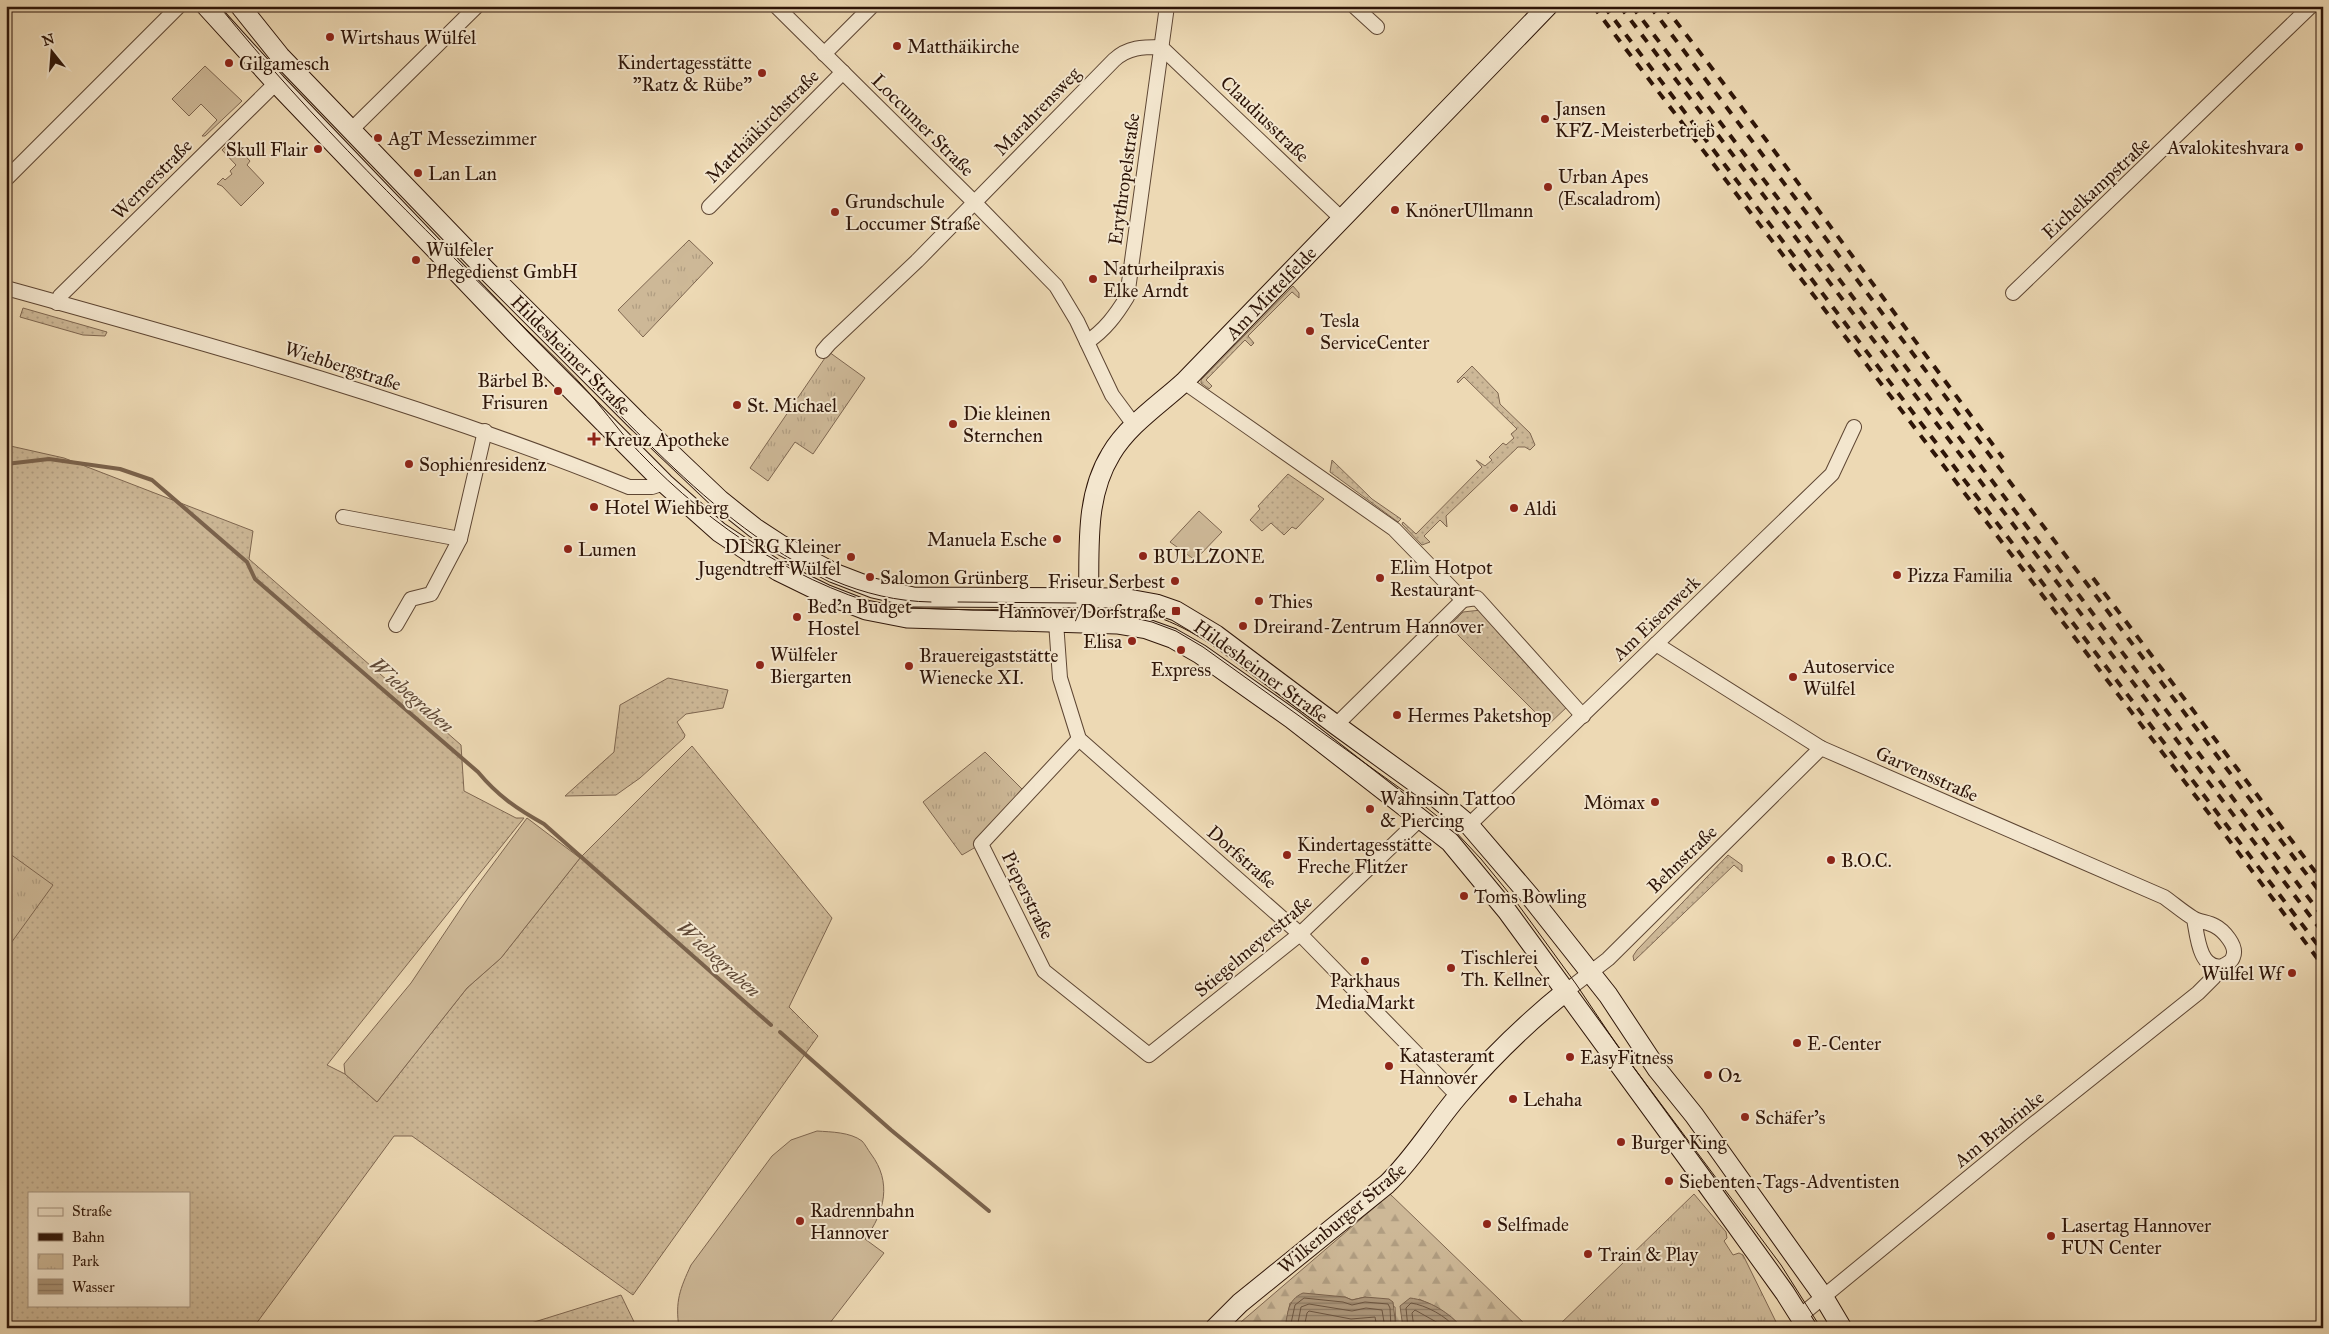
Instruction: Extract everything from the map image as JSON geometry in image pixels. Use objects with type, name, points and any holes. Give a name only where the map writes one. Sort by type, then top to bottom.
[{"type":"main road","name":"Hildesheimer Straße","points":[[206,6],[276,83],[522,340],[664,483],[719,532],[769,565],[826,594],[866,610],[908,618],[1057,630],[1088,622],[1147,629],[1172,638],[1200,654],[1292,719],[1450,842],[1507,911],[1804,1322]]},
{"type":"main road","name":"Hildesheimer Straße","points":[[240,6],[280,56],[350,131],[556,340],[731,510],[781,545],[834,573],[873,588],[913,597],[1123,598],[1156,604],[1176,611],[1216,635],[1438,799],[1469,825],[1529,895],[1608,995],[1657,1069],[1694,1115],[1823,1296],[1842,1328]]},
{"type":"main road","name":"Am Mittelfelde","points":[[1088,622],[1092,501],[1100,475],[1111,453],[1135,426],[1184,382],[1548,6]]},
{"type":"main road","name":"Wilkenburger Straße","points":[[1215,1328],[1240,1303],[1387,1184],[1405,1167],[1458,1096],[1543,1010],[1565,992]]},
{"type":"street","points":[[6,179],[179,6]]},
{"type":"street","points":[[350,131],[477,6]]},
{"type":"street","name":"Loccumer Straße","points":[[776,6],[1056,286],[1070,306],[1112,396],[1135,426]]},
{"type":"street","name":"Matthäikirchstraße","points":[[824,54],[872,6]]},
{"type":"street","name":"Erythropelstraße","points":[[1087,342],[1098,334],[1115,316],[1127,297],[1167,6]]},
{"type":"street","points":[[1354,6],[1377,27]]},
{"type":"street","name":"Eichelkampstraße","points":[[2013,293],[2312,6]]},
{"type":"street","name":"Marahrensweg","points":[[824,351],[828,344],[917,261],[1122,52],[1140,46],[1161,46]]},
{"type":"street","name":"Claudiusstraße","points":[[1161,46],[1342,219]]},
{"type":"street","name":"Matthäikirchstraße","points":[[709,207],[843,72]]},
{"type":"street","name":"Wernerstraße","points":[[57,303],[60,296],[276,83]]},
{"type":"street","name":"Wiehbergstraße","points":[[6,288],[268,362],[484,431],[629,487],[652,487],[664,483]]},
{"type":"street","points":[[1184,382],[1394,529],[1463,600]]},
{"type":"street","name":"Am Eisenwerk","points":[[1469,825],[1584,716],[1832,474],[1854,427]]},
{"type":"street","points":[[396,625],[411,599],[431,594],[460,539],[484,431]]},
{"type":"street","points":[[343,516],[460,539]]},
{"type":"street","points":[[1336,725],[1463,600],[1477,598],[1584,716]]},
{"type":"street","points":[[1057,630],[1060,678],[1079,739]]},
{"type":"street","name":"Garvensstraße","points":[[1656,644],[1821,748],[2164,897],[2194,918],[2214,925],[2232,943],[2234,956],[2227,965],[2216,967]]},
{"type":"street","name":"Dorfstraße","points":[[1079,739],[1300,934],[1458,1096]]},
{"type":"street","name":"Pieperstraße","points":[[1079,739],[982,844],[1044,971],[1149,1055]]},
{"type":"street","name":"Behnstraße","points":[[1565,992],[1608,958],[1821,748]]},
{"type":"street","name":"Stiegelmeyerstraße","points":[[1149,1055],[1300,934],[1420,819]]},
{"type":"street","points":[[2194,918],[2203,957],[2210,965],[2216,967]]},
{"type":"street","name":"Am Brabrinke","points":[[1804,1322],[1823,1296],[2198,993],[2214,977],[2216,967]]},
{"type":"green space","points":[[205,66],[242,101],[205,136],[202,136],[217,120],[201,104],[189,116],[172,99]]},
{"type":"green space","points":[[231,141],[250,161],[247,165],[264,183],[241,206],[222,186],[217,184],[223,178],[225,180],[232,174],[230,171],[236,165],[222,150]]},
{"type":"green space","points":[[689,240],[713,263],[643,337],[618,310]]},
{"type":"green space","points":[[1293,286],[1299,293],[1299,298],[1292,292],[1248,336],[1254,343],[1251,346],[1245,340],[1206,380],[1212,386],[1209,389],[1201,383],[1201,380]]},
{"type":"green space","points":[[23,308],[107,332],[105,336],[83,335],[20,317]]},
{"type":"green space","points":[[829,352],[865,378],[813,454],[795,442],[768,481],[750,468]]},
{"type":"green space","points":[[1472,366],[1498,393],[1500,404],[1530,433],[1535,445],[1530,450],[1525,447],[1518,447],[1446,516],[1447,527],[1440,520],[1424,536],[1430,542],[1422,545],[1402,524],[1403,522],[1416,534],[1482,467],[1476,460],[1485,466],[1492,460],[1489,457],[1503,443],[1506,445],[1514,438],[1511,434],[1517,429],[1464,377],[1458,383],[1457,381]]},
{"type":"green space","points":[[6,445],[64,458],[253,531],[249,559],[461,745],[464,791],[516,818],[524,818],[327,1065],[345,1074],[377,1102],[467,988],[501,958],[580,858],[692,746],[832,918],[789,1007],[818,1036],[633,1295],[412,1136],[394,1136],[253,1328],[6,1328]]},
{"type":"green space","points":[[1332,460],[1372,499],[1401,519],[1398,522],[1330,472]]},
{"type":"green space","points":[[1288,474],[1324,499],[1296,529],[1292,527],[1284,535],[1271,523],[1262,531],[1250,520],[1260,509],[1258,506]]},
{"type":"green space","points":[[1199,511],[1222,532],[1195,560],[1170,542]]},
{"type":"green space","points":[[1481,610],[1569,705],[1548,725],[1449,626],[1463,612]]},
{"type":"green space","points":[[668,678],[728,690],[723,708],[686,714],[677,722],[685,735],[684,738],[640,778],[616,795],[565,796],[614,752],[620,705]]},
{"type":"green space","points":[[985,752],[1027,794],[981,844],[962,855],[923,802]]},
{"type":"green space","points":[[527,818],[580,858],[501,958],[467,988],[377,1102],[345,1074],[344,1064],[411,983],[470,895]]},
{"type":"green space","points":[[6,851],[53,885],[6,950]]},
{"type":"green space","points":[[1728,855],[1742,865],[1742,872],[1734,865],[1634,961],[1633,956],[1637,950]]},
{"type":"green space","name":"Radrennbahn Hannover","points":[[817,1131],[840,1133],[857,1138],[863,1142],[878,1165],[884,1186],[883,1197],[877,1218],[865,1239],[884,1253],[826,1328],[679,1328],[679,1295],[691,1265],[772,1156],[791,1140]]},
{"type":"green space","points":[[1390,1194],[1529,1328],[1462,1328],[1448,1315],[1419,1299],[1402,1322],[1403,1328],[1396,1328],[1395,1307],[1365,1297],[1352,1300],[1345,1297],[1290,1303],[1285,1328],[1234,1328]]},
{"type":"green space","points":[[1694,1194],[1726,1232],[1727,1238],[1724,1241],[1733,1255],[1739,1253],[1743,1255],[1779,1328],[1556,1328]]},
{"type":"green space","points":[[621,1295],[637,1328],[515,1328]]},
{"type":"water","points":[[1303,1293],[1345,1297],[1352,1300],[1365,1297],[1389,1299],[1393,1302],[1396,1328],[1285,1328],[1291,1303]]},
{"type":"water","points":[[1410,1298],[1424,1301],[1439,1308],[1462,1328],[1403,1328],[1400,1306]]},
{"type":"waterway","name":"Wiehegraben","points":[[6,464],[49,459],[120,469],[152,480],[247,562],[255,579],[478,772],[501,795],[544,824],[771,1025]]},
{"type":"waterway","name":"Wiehegraben","points":[[780,1032],[891,1130],[989,1211]]},
{"type":"tram line","points":[[219,6],[254,49],[329,131],[575,377],[653,467],[713,518],[745,541],[778,562],[813,580],[849,595],[886,607],[973,610],[1048,609],[1117,614],[1152,622],[1176,631],[1203,647],[1422,804],[1452,828],[1481,859],[1517,903],[1576,984],[1617,1045],[1781,1265],[1821,1328]]},
{"type":"tram line","points":[[593,388],[703,495],[744,528],[788,557],[833,580],[881,596],[931,602]]},
{"type":"tram line","points":[[958,602],[1076,603]]},
{"type":"tram line","points":[[1133,610],[1163,619],[1190,632],[1241,665]]},
{"type":"railway","points":[[1593,6],[2223,832],[2323,966]]},
{"type":"railway","points":[[1604,6],[2323,952]]},
{"type":"railway","points":[[1620,6],[2323,933]]},
{"type":"railway","points":[[1632,6],[2323,917]]},
{"type":"railway","points":[[1650,6],[2323,896]]},
{"type":"railway","points":[[1664,6],[1750,118],[2003,458]]},
{"type":"railway","points":[[2093,578],[2323,882]]},
{"type":"place","name":"Wirtshaus Wülfel","points":[[330,37]]},
{"type":"place","name":"Matthäikirche","points":[[897,46]]},
{"type":"place","name":"Gilgamesch","points":[[229,63]]},
{"type":"place","name":"Kindertagesstätte \"Ratz & Rübe\"","points":[[762,73]]},
{"type":"place","name":"Jansen KFZ-Meisterbetrieb","points":[[1545,119]]},
{"type":"place","name":"AgT Messezimmer","points":[[378,138]]},
{"type":"place","name":"Avalokiteshvara","points":[[2299,147]]},
{"type":"place","name":"Skull Flair","points":[[318,149]]},
{"type":"place","name":"Lan Lan","points":[[418,173]]},
{"type":"place","name":"Urban Apes (Escaladrom)","points":[[1548,187]]},
{"type":"place","name":"KnönerUllmann","points":[[1395,210]]},
{"type":"place","name":"Grundschule Loccumer Straße","points":[[835,212]]},
{"type":"place","name":"Wülfeler Pflegedienst GmbH","points":[[416,260]]},
{"type":"place","name":"Naturheilpraxis Elke Arndt","points":[[1093,279]]},
{"type":"place","name":"Tesla ServiceCenter","points":[[1310,331]]},
{"type":"place","name":"Bärbel B. Frisuren","points":[[558,391]]},
{"type":"place","name":"St. Michael","points":[[737,405]]},
{"type":"place","name":"Die kleinen Sternchen","points":[[953,424]]},
{"type":"place","name":"Kreuz Apotheke","points":[[594,439]]},
{"type":"place","name":"Sophienresidenz","points":[[409,464]]},
{"type":"place","name":"Hotel Wiehberg","points":[[594,507]]},
{"type":"place","name":"Aldi","points":[[1514,508]]},
{"type":"place","name":"Manuela Esche","points":[[1057,539]]},
{"type":"place","name":"Lumen","points":[[568,549]]},
{"type":"place","name":"BULLZONE","points":[[1143,556]]},
{"type":"place","name":"DLRG Kleiner Jugendtreff Wülfel","points":[[851,557]]},
{"type":"place","name":"Pizza Familia","points":[[1897,575]]},
{"type":"place","name":"Salomon Grünberg","points":[[870,577]]},
{"type":"place","name":"Elim Hotpot Restaurant","points":[[1380,578]]},
{"type":"place","name":"Friseur Serbest","points":[[1175,581]]},
{"type":"place","name":"Thies","points":[[1259,601]]},
{"type":"place","name":"Hannover/Dorfstraße","points":[[1176,611]]},
{"type":"place","name":"Bed'n Budget Hostel","points":[[797,617]]},
{"type":"place","name":"Dreirand-Zentrum Hannover","points":[[1243,626]]},
{"type":"place","name":"Elisa","points":[[1132,641]]},
{"type":"place","name":"Express","points":[[1181,650]]},
{"type":"place","name":"Wülfeler Biergarten","points":[[760,665]]},
{"type":"place","name":"Brauereigaststätte Wienecke XI.","points":[[909,666]]},
{"type":"place","name":"Autoservice Wülfel","points":[[1793,677]]},
{"type":"place","name":"Hermes Paketshop","points":[[1397,715]]},
{"type":"place","name":"Mömax","points":[[1655,802]]},
{"type":"place","name":"Wahnsinn Tattoo & Piercing","points":[[1370,809]]},
{"type":"place","name":"Kindertagesstätte Freche Flitzer","points":[[1287,855]]},
{"type":"place","name":"B.O.C.","points":[[1831,860]]},
{"type":"place","name":"Toms Bowling","points":[[1464,896]]},
{"type":"place","name":"Parkhaus MediaMarkt","points":[[1365,961]]},
{"type":"place","name":"Tischlerei Th. Kellner","points":[[1451,968]]},
{"type":"place","name":"Wülfel Wf","points":[[2292,973]]},
{"type":"place","name":"E-Center","points":[[1797,1043]]},
{"type":"place","name":"EasyFitness","points":[[1570,1057]]},
{"type":"place","name":"Katasteramt Hannover","points":[[1389,1066]]},
{"type":"place","name":"O2","points":[[1708,1075]]},
{"type":"place","name":"Lehaha","points":[[1513,1099]]},
{"type":"place","name":"Schäfer's","points":[[1745,1117]]},
{"type":"place","name":"Burger King","points":[[1621,1142]]},
{"type":"place","name":"Siebenten-Tags-Adventisten","points":[[1669,1181]]},
{"type":"place","name":"Radrennbahn Hannover","points":[[800,1221]]},
{"type":"place","name":"Selfmade","points":[[1487,1224]]},
{"type":"place","name":"Lasertag Hannover FUN Center","points":[[2051,1236]]},
{"type":"place","name":"Train & Play","points":[[1588,1254]]}]
